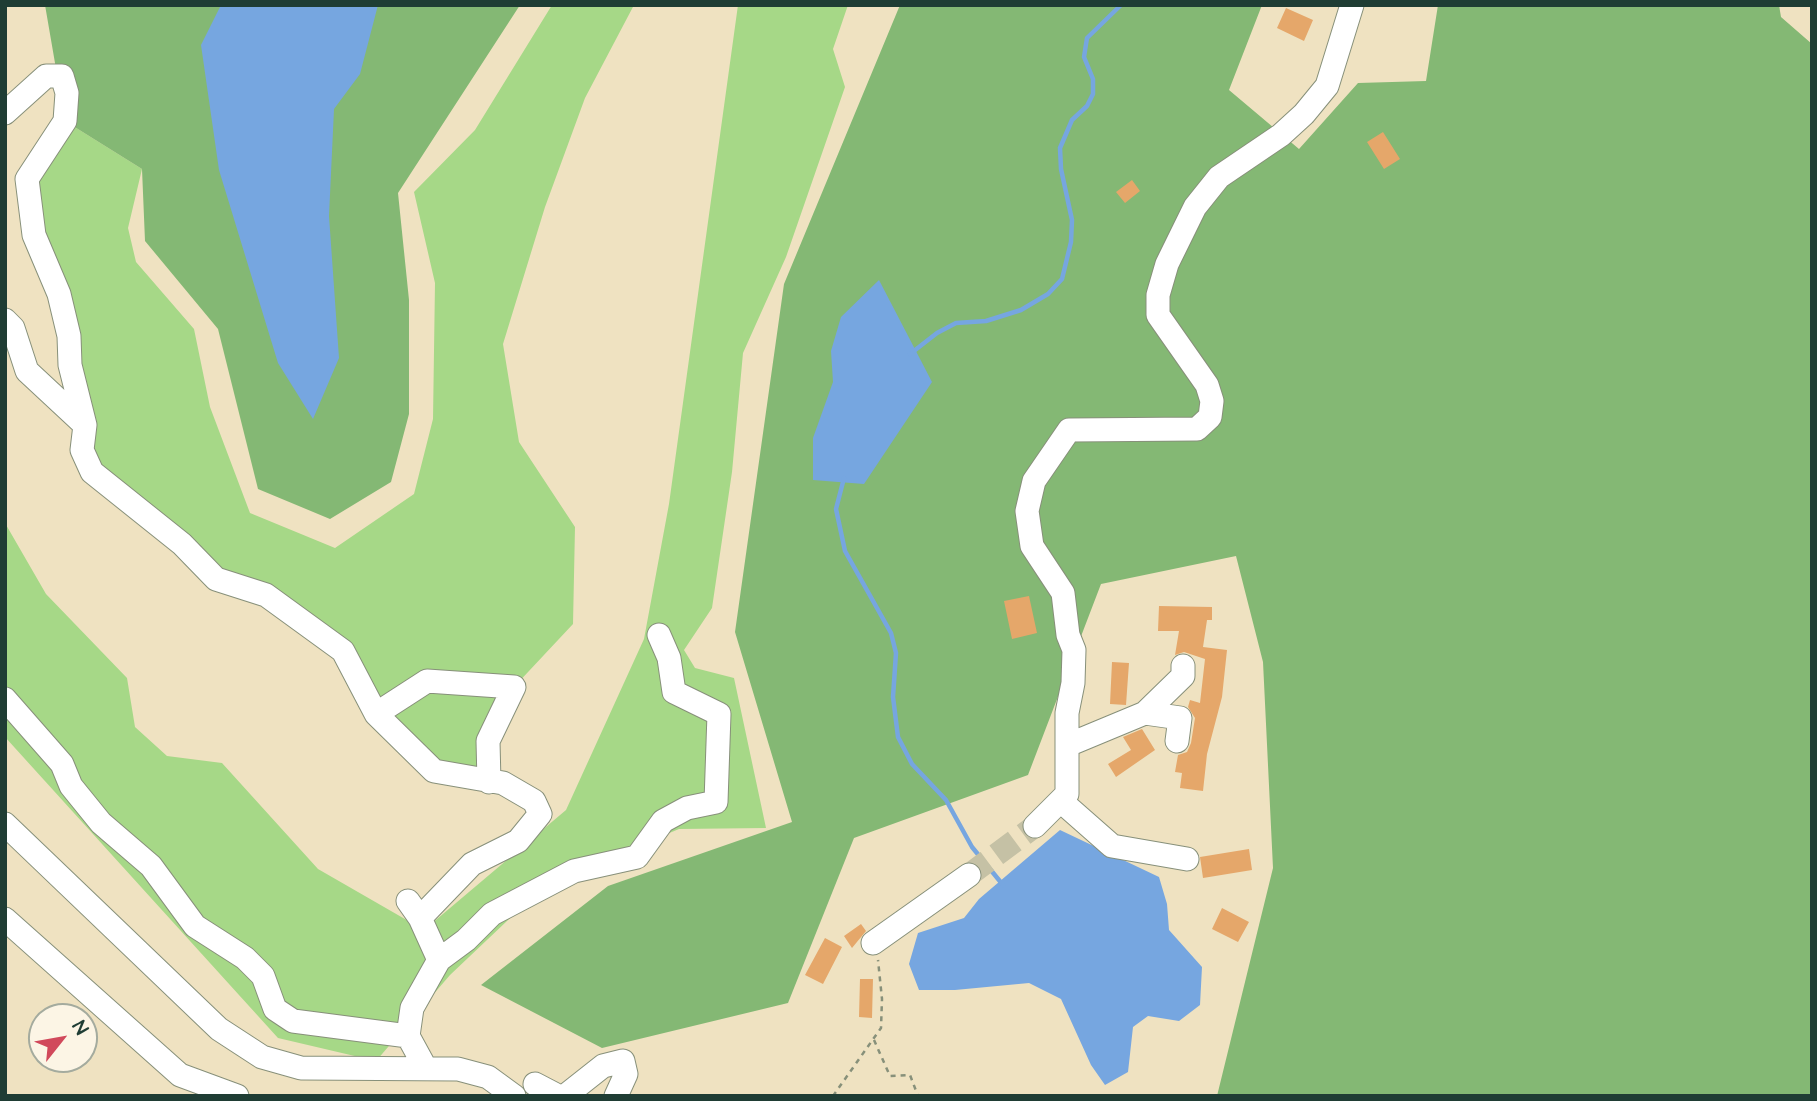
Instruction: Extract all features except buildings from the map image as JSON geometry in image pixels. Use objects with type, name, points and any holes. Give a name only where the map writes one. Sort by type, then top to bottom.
[{"type":"street","points":[[1035,826],[1062,802],[1070,783],[1067,713],[1073,683],[1074,650],[1068,635],[1063,593],[1032,546],[1027,511],[1034,481],[1069,430],[1197,429],[1210,417],[1212,401],[1207,385],[1158,315],[1158,295],[1167,264],[1195,206],[1219,177],[1281,135],[1304,114],[1326,86],[1352,5]]},
{"type":"street","points":[[5,113],[46,76],[62,76],[67,93],[65,121],[27,179],[34,235],[58,294],[69,336],[70,365],[85,425],[82,450],[92,472],[181,544],[216,579],[266,595],[342,652],[376,714],[434,771],[503,783],[534,801],[540,814],[518,841],[472,864],[414,909],[439,960]]},
{"type":"street","points":[[5,320],[13,328],[27,371],[85,425]]},
{"type":"street","points":[[426,1069],[408,1036],[412,1008],[439,960],[466,940],[492,914],[574,871],[637,857],[663,821],[687,808],[716,802],[719,714],[674,692],[669,657],[659,635]]},
{"type":"street","points":[[1068,745],[1145,713],[1183,676],[1183,666]]},
{"type":"street","points":[[376,714],[427,681],[514,687],[488,741],[489,782]]},
{"type":"street","points":[[5,699],[62,764],[71,786],[101,823],[151,866],[195,926],[245,958],[263,976],[275,1009],[293,1021],[408,1036]]},
{"type":"street","points":[[1145,713],[1180,718],[1177,741]]},
{"type":"street","points":[[1062,802],[1112,846],[1187,859]]},
{"type":"street","points":[[5,824],[219,1028],[262,1057],[301,1068],[458,1069],[488,1077],[514,1096]]},
{"type":"street","points":[[873,943],[969,875]]},
{"type":"street","points":[[5,919],[180,1075],[237,1096]]},
{"type":"street","points":[[565,1096],[603,1066],[623,1061],[626,1074],[616,1096]]},
{"type":"street","points":[[536,1084],[558,1096]]},
{"type":"path","points":[[833,1096],[881,1028],[881,966],[873,943]]},
{"type":"path","points":[[874,1040],[890,1076],[911,1075],[918,1096]]},
{"type":"green space","points":[[45,5],[520,5],[398,193],[409,300],[409,414],[391,482],[330,519],[258,489],[218,329],[145,241],[142,169],[65,121]]},
{"type":"green space","points":[[552,5],[634,5],[585,98],[545,207],[503,344],[519,442],[575,527],[573,624],[514,687],[489,782],[434,771],[342,651],[216,579],[92,472],[85,425],[34,235],[40,155],[65,121],[142,169],[128,228],[136,262],[194,329],[210,407],[250,513],[335,548],[414,494],[433,419],[435,283],[414,192],[475,130]]},
{"type":"green space","points":[[738,5],[848,5],[833,49],[845,87],[786,257],[743,353],[732,472],[712,608],[684,650],[695,668],[734,678],[766,828],[679,829],[545,885],[450,975],[376,1061],[278,1038],[5,737],[5,523],[46,594],[127,678],[135,727],[167,756],[222,763],[318,869],[424,930],[566,810],[644,639],[669,504]]},
{"type":"green space","points":[[900,5],[1262,5],[1229,90],[1299,149],[1358,83],[1426,81],[1438,5],[1779,5],[1781,17],[1812,44],[1812,1096],[1217,1096],[1273,868],[1263,662],[1236,556],[1101,584],[1028,775],[854,838],[788,1003],[602,1048],[481,985],[608,886],[792,822],[735,632],[784,284]]},
{"type":"water","points":[[221,5],[378,5],[360,74],[334,109],[329,216],[339,358],[313,419],[278,363],[219,170],[201,45]]},
{"type":"water","points":[[879,280],[932,382],[864,484],[813,480],[813,438],[833,382],[831,351],[841,317]]},
{"type":"water","points":[[1060,830],[1159,877],[1167,904],[1169,930],[1202,967],[1200,1005],[1179,1021],[1148,1016],[1133,1027],[1128,1072],[1105,1085],[1091,1065],[1061,999],[1029,983],[955,990],[919,990],[909,964],[918,933],[964,918],[979,899]]},
{"type":"waterway","points":[[910,354],[937,333],[956,323],[986,321],[1021,310],[1048,294],[1062,279],[1071,242],[1072,220],[1061,169],[1060,148],[1072,120],[1087,106],[1093,94],[1093,79],[1084,57],[1087,38],[1121,5]]},
{"type":"waterway","points":[[844,478],[836,509],[845,551],[891,633],[896,653],[893,697],[898,737],[912,764],[946,800],[972,847],[1003,885]]},
{"type":"tunnel","points":[[969,875],[1035,826]]}]
